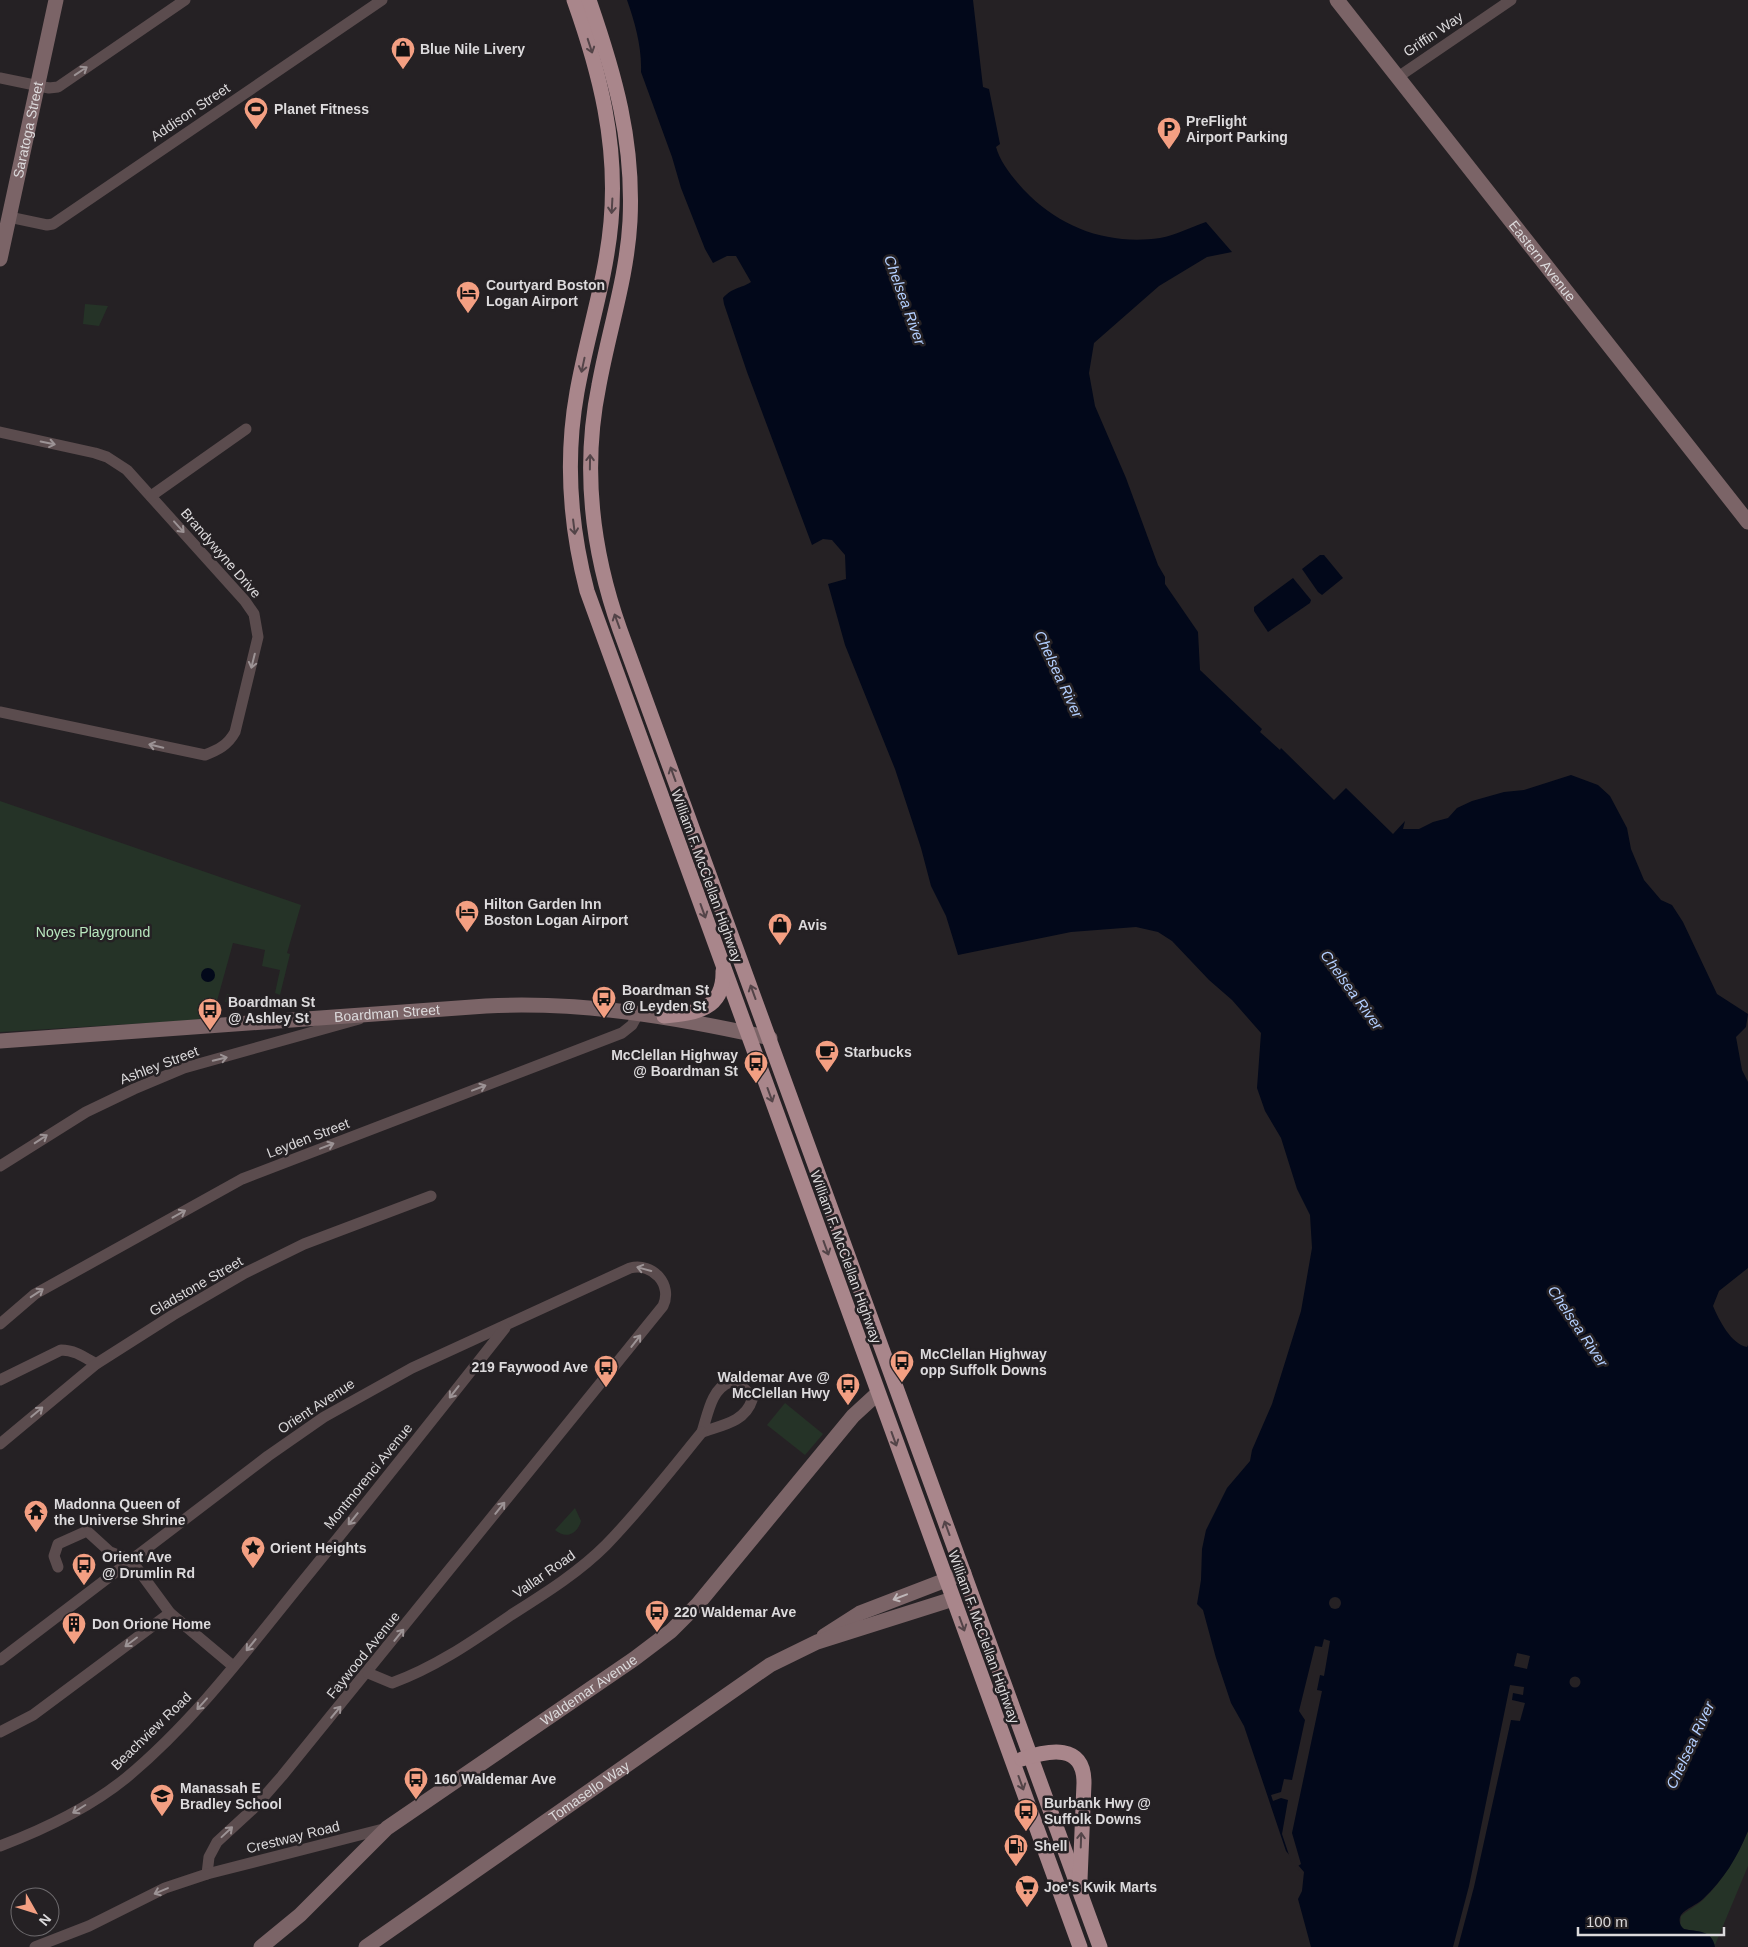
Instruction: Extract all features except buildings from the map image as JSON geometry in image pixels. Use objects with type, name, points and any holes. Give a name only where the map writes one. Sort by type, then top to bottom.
[{"type":"highway","name":"William F. McClellan Highway","points":[[574,0],[596,63],[605,102],[611,143],[613,180],[607,259],[580,375],[572,428],[570,481],[575,534],[582,575],[597,623],[1080,1947]]},
{"type":"highway","name":"William F. McClellan Highway","points":[[589,0],[611,65],[620,100],[628,143],[630,188],[625,267],[600,379],[593,423],[591,493],[597,545],[614,613],[1100,1947]]},
{"type":"highway","points":[[664,1016],[696,1011],[713,1003],[721,990],[722,965]]},
{"type":"highway","points":[[1013,1762],[1047,1752],[1061,1752],[1074,1758],[1082,1768],[1084,1783],[1079,1889]]},
{"type":"main road","name":"Saratoga Street","points":[[0,259],[56,0]]},
{"type":"main road","name":"Eastern Avenue","points":[[1337,0],[1748,522]]},
{"type":"main road","name":"Boardman Street","points":[[0,1041],[521,1005],[574,1006],[639,1012],[770,1038]]},
{"type":"main road","name":"Waldemar Avenue","points":[[261,1947],[300,1914],[387,1828],[634,1659],[671,1631],[698,1604],[853,1416],[878,1393]]},
{"type":"main road","name":"Tomasello Way","points":[[817,1642],[860,1613],[964,1573]]},
{"type":"main road","name":"Tomasello Way","points":[[366,1947],[748,1678],[782,1658],[817,1642],[953,1599]]},
{"type":"street","points":[[0,78],[38,86],[58,87],[185,0]]},
{"type":"street","name":"Addison Street","points":[[9,217],[47,225],[53,224],[382,0]]},
{"type":"street","name":"Griffin Way","points":[[1398,77],[1511,0]]},
{"type":"street","points":[[151,496],[246,429]]},
{"type":"street","name":"Brandywyne Drive","points":[[0,432],[107,457],[128,470],[245,601],[254,614],[257,645],[239,720],[231,739],[218,750],[205,755],[0,712]]},
{"type":"street","name":"Leyden Street","points":[[0,1324],[34,1294],[242,1179],[622,1033],[632,1025],[639,1012]]},
{"type":"street","name":"Ashley Street","points":[[0,1166],[86,1112],[134,1088],[184,1068],[372,1016]]},
{"type":"street","points":[[300,1037],[303,1019]]},
{"type":"street","name":"Gladstone Street","points":[[0,1444],[96,1364],[173,1315],[304,1244],[431,1196]]},
{"type":"street","name":"Orient Avenue","points":[[0,1660],[268,1456],[331,1413],[412,1368],[635,1267],[648,1269],[661,1280],[665,1294],[663,1306]]},
{"type":"street","name":"Faywood Avenue","points":[[207,1874],[208,1858],[217,1842],[260,1801],[368,1673],[663,1306]]},
{"type":"street","name":"Montmorenci Avenue","points":[[233,1666],[506,1326]]},
{"type":"street","points":[[0,1380],[60,1350],[70,1350],[96,1364]]},
{"type":"street","name":"Vallar Road","points":[[368,1673],[392,1683],[421,1672],[470,1643],[579,1569],[605,1546],[702,1432],[719,1387],[730,1382],[739,1383],[752,1400],[749,1410],[742,1417],[702,1432]]},
{"type":"street","points":[[58,1566],[54,1556],[58,1544],[87,1531],[110,1552],[131,1560],[170,1613],[233,1666]]},
{"type":"street","points":[[0,1732],[33,1715],[170,1613]]},
{"type":"street","name":"Beachview Road","points":[[0,1846],[34,1833],[66,1817],[124,1779],[177,1730],[233,1666]]},
{"type":"street","name":"Crestway Road","points":[[207,1874],[387,1828]]},
{"type":"street","points":[[35,1947],[89,1926],[165,1888],[207,1874]]},
{"type":"green space","points":[[85,304],[108,306],[99,326],[83,324]]},
{"type":"green space","name":"Noyes Playground","points":[[0,801],[301,905],[287,953],[290,954],[280,995],[275,993],[280,970],[262,966],[265,950],[233,943],[212,1019],[0,1032]]},
{"type":"green space","points":[[227,994],[242,997],[241,1004],[225,1002]]},
{"type":"green space","points":[[785,1403],[823,1434],[805,1455],[767,1425]]},
{"type":"green space","points":[[575,1508],[581,1521],[577,1530],[567,1535],[555,1530]]},
{"type":"green space","points":[[1748,1831],[1748,1866],[1715,1945],[1706,1935],[1684,1929],[1680,1926],[1681,1916],[1703,1900],[1717,1885],[1734,1859]]},
{"type":"water","name":"Chelsea River","points":[[627,0],[973,0],[983,87],[989,89],[1000,144],[996,147],[998,154],[1015,180],[1030,196],[1058,218],[1074,226],[1107,237],[1142,240],[1160,238],[1206,222],[1232,252],[1207,257],[1159,286],[1094,343],[1089,373],[1095,406],[1126,478],[1158,565],[1165,577],[1165,584],[1198,632],[1200,670],[1262,729],[1260,732],[1280,750],[1281,748],[1334,800],[1346,788],[1393,834],[1405,821],[1403,829],[1419,829],[1433,822],[1448,818],[1457,808],[1472,801],[1504,792],[1524,790],[1571,775],[1598,785],[1610,796],[1627,828],[1631,849],[1644,880],[1661,900],[1672,905],[1683,922],[1717,994],[1748,1014],[1746,1027],[1736,1037],[1742,1070],[1748,1082],[1748,1268],[1719,1291],[1713,1306],[1722,1324],[1731,1336],[1741,1345],[1747,1347],[1748,1345],[1748,1831],[1724,1876],[1703,1899],[1683,1913],[1680,1919],[1684,1929],[1703,1932],[1711,1937],[1715,1947],[1311,1947],[1298,1899],[1302,1891],[1304,1872],[1286,1851],[1244,1726],[1231,1703],[1203,1610],[1197,1604],[1201,1580],[1202,1549],[1206,1530],[1227,1488],[1250,1461],[1252,1450],[1272,1404],[1301,1311],[1312,1248],[1310,1215],[1297,1189],[1281,1138],[1265,1111],[1257,1088],[1261,1033],[1232,1000],[1209,980],[1172,941],[1158,932],[1136,927],[1071,932],[958,955],[946,916],[931,886],[921,848],[895,769],[845,645],[828,584],[846,579],[845,555],[832,540],[823,539],[812,545],[747,372],[724,304],[723,298],[727,294],[751,282],[736,256],[727,256],[713,263],[705,249],[681,188],[672,157],[641,72],[637,35]]},
{"type":"water","points":[[1320,555],[1324,555],[1343,578],[1322,595],[1302,569]]},
{"type":"water","points":[[1293,578],[1311,600],[1310,603],[1268,632],[1254,611],[1254,607]]},
{"type":"water","points":[[205,968],[211,968],[215,975],[211,982],[205,982],[201,978],[201,972]]},
{"type":"pier","points":[[1333,1597],[1337,1597],[1341,1603],[1337,1609],[1333,1609],[1329,1605],[1329,1601]]},
{"type":"pier","points":[[1324,1639],[1330,1641],[1324,1676],[1320,1675],[1317,1690],[1322,1691],[1292,1833],[1301,1864],[1298,1866],[1300,1872],[1291,1861],[1282,1834],[1288,1800],[1281,1798],[1273,1801],[1271,1795],[1281,1792],[1284,1779],[1292,1780],[1305,1720],[1299,1711],[1315,1646],[1322,1647]]},
{"type":"pier","points":[[1517,1653],[1530,1656],[1527,1669],[1514,1666]]},
{"type":"pier","points":[[1575,1676],[1581,1682],[1575,1688],[1569,1682]]},
{"type":"pier","points":[[1510,1685],[1524,1687],[1523,1695],[1513,1693],[1512,1700],[1525,1703],[1520,1721],[1511,1720],[1474,1887],[1458,1947],[1453,1947],[1469,1886]]},
{"type":"place","name":"Blue Nile Livery","points":[[403,70]]},
{"type":"place","name":"Planet Fitness","points":[[256,130]]},
{"type":"place","name":"PreFlight Airport Parking","points":[[1169,150]]},
{"type":"place","name":"Courtyard Boston Logan Airport","points":[[468,314]]},
{"type":"place","name":"Hilton Garden Inn Boston Logan Airport","points":[[467,933]]},
{"type":"place","name":"Avis","points":[[780,946]]},
{"type":"place","name":"Boardman St @ Leyden St","points":[[604,1019]]},
{"type":"place","name":"Boardman St @ Ashley St","points":[[210,1031]]},
{"type":"place","name":"Starbucks","points":[[827,1073]]},
{"type":"place","name":"McClellan Highway @ Boardman St","points":[[756,1084]]},
{"type":"place","name":"McClellan Highway opp Suffolk Downs","points":[[902,1383]]},
{"type":"place","name":"219 Faywood Ave","points":[[606,1388]]},
{"type":"place","name":"Waldemar Ave @ McClellan Hwy","points":[[848,1406]]},
{"type":"place","name":"Madonna Queen of the Universe Shrine","points":[[36,1533]]},
{"type":"place","name":"Orient Heights","points":[[253,1569]]},
{"type":"place","name":"Orient Ave @ Drumlin Rd","points":[[84,1586]]},
{"type":"place","name":"220 Waldemar Ave","points":[[657,1633]]},
{"type":"place","name":"Don Orione Home","points":[[74,1645]]},
{"type":"place","name":"160 Waldemar Ave","points":[[416,1800]]},
{"type":"place","name":"Manassah E Bradley School","points":[[162,1817]]},
{"type":"place","name":"Burbank Hwy @ Suffolk Downs","points":[[1026,1832]]},
{"type":"place","name":"Shell","points":[[1016,1867]]},
{"type":"place","name":"Joe's Kwik Marts","points":[[1027,1908]]}]
